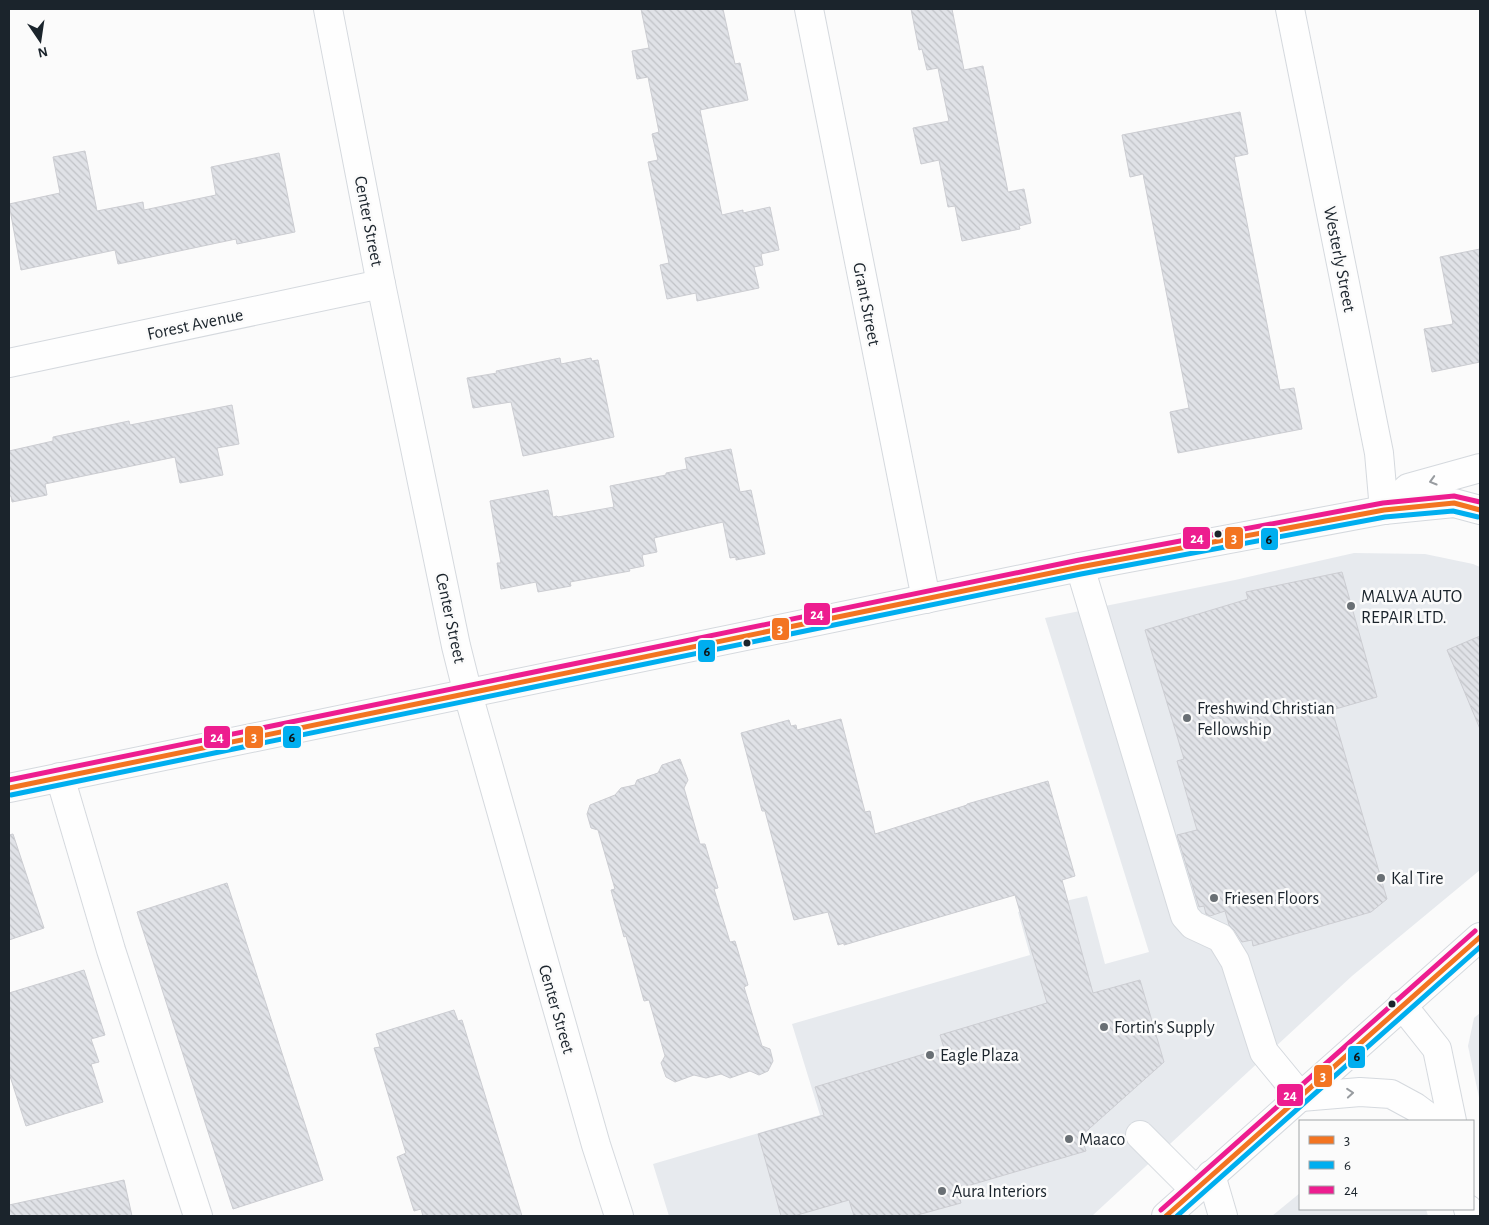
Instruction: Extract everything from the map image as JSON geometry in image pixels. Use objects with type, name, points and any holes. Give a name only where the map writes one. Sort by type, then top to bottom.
[{"type":"street","name":"Center Street","points":[[328,9],[456,646],[596,1145],[619,1216]]},
{"type":"street","name":"Grant Street","points":[[809,9],[926,599]]},
{"type":"street","name":"Westerly Street","points":[[1290,9],[1379,453],[1384,510]]},
{"type":"street","name":"Forest Avenue","points":[[9,364],[382,284]]},
{"type":"street","points":[[1384,510],[1408,488],[1480,468]]},
{"type":"street","points":[[9,788],[1080,567],[1384,510],[1454,503],[1480,510]]},
{"type":"street","points":[[1080,567],[1185,916],[1193,925],[1221,938],[1235,961],[1264,1052],[1301,1097]]},
{"type":"street","points":[[60,777],[111,950],[198,1216]]},
{"type":"street","points":[[1166,1216],[1480,937]]},
{"type":"street","points":[[1402,1005],[1437,1049],[1452,1120]]},
{"type":"street","points":[[1301,1097],[1360,1092],[1391,1094],[1415,1107],[1433,1120]]},
{"type":"street","points":[[1140,1134],[1203,1182],[1223,1216]]},
{"type":"shaded area","points":[[1354,553],[1425,554],[1480,567],[1480,870],[1352,976],[1092,1216],[669,1216],[653,1164],[820,1115],[792,1024],[1030,955],[1018,912],[1087,896],[1105,964],[1149,952],[1045,618],[1235,580]]},
{"type":"shaded area","points":[[1480,1013],[1480,1102],[1468,1046],[1474,1018]]},
{"type":"shaded area","points":[[1299,1194],[1299,1210],[1426,1210],[1428,1216],[1272,1216]]},
{"type":"building","points":[[641,9],[723,9],[735,64],[740,63],[748,100],[700,110],[722,215],[770,207],[779,250],[761,254],[763,265],[754,267],[759,288],[697,301],[696,293],[667,299],[660,265],[669,263],[648,162],[658,160],[652,134],[659,132],[648,77],[637,79],[632,51],[649,48]]},
{"type":"building","points":[[911,9],[952,9],[964,70],[983,66],[1008,192],[1024,189],[1031,223],[1019,226],[1020,229],[962,241],[955,206],[948,207],[939,160],[921,164],[913,128],[949,121],[938,68],[927,70],[922,49],[919,50]]},
{"type":"building","points":[[1240,112],[1248,154],[1234,157],[1280,390],[1294,388],[1302,429],[1178,453],[1170,412],[1189,408],[1143,174],[1130,177],[1122,135]]},
{"type":"building","points":[[85,151],[97,211],[143,202],[144,210],[216,195],[211,167],[279,153],[295,232],[237,244],[236,239],[118,264],[115,250],[21,270],[9,204],[60,193],[53,157]]},
{"type":"building","points":[[1480,249],[1480,362],[1432,372],[1424,329],[1453,324],[1440,257]]},
{"type":"building","points":[[560,358],[561,364],[591,358],[592,361],[598,360],[614,437],[523,456],[511,402],[473,408],[467,378]]},
{"type":"building","points":[[232,405],[239,444],[217,448],[223,475],[180,483],[175,457],[45,484],[47,495],[12,502],[11,496],[9,496],[9,451],[53,441],[53,437],[129,421],[130,425]]},
{"type":"building","points":[[731,449],[740,492],[751,490],[765,554],[736,560],[736,557],[730,558],[723,522],[654,538],[657,552],[642,555],[644,566],[629,569],[630,571],[570,582],[571,586],[538,592],[536,582],[501,589],[497,563],[501,563],[490,501],[548,490],[553,517],[614,507],[610,486],[687,469],[685,458]]},
{"type":"building","points":[[1342,572],[1377,697],[1332,710],[1387,899],[1371,912],[1253,946],[1252,940],[1242,942],[1229,925],[1225,911],[1210,916],[1206,914],[1204,906],[1199,907],[1177,835],[1197,830],[1177,761],[1184,759],[1145,630],[1248,599],[1246,592]]},
{"type":"building","points":[[1480,636],[1480,729],[1447,650]]},
{"type":"building","points":[[841,719],[865,812],[870,811],[875,834],[967,804],[1048,781],[1075,876],[1062,880],[1093,993],[1140,980],[1164,1062],[1081,1136],[1086,1151],[957,1189],[961,1203],[914,1216],[854,1216],[849,1200],[794,1216],[781,1216],[758,1134],[824,1115],[815,1087],[944,1048],[940,1035],[1047,1003],[1015,895],[844,945],[844,943],[838,945],[828,912],[794,920],[765,811],[762,811],[741,733],[789,720],[791,726],[796,725],[797,730]]},
{"type":"building","points":[[680,759],[688,780],[684,788],[700,844],[705,844],[718,888],[714,889],[730,942],[735,941],[748,985],[744,987],[762,1046],[770,1049],[773,1061],[768,1071],[759,1075],[750,1071],[730,1078],[721,1074],[706,1078],[694,1075],[675,1082],[666,1077],[661,1063],[665,1056],[649,1000],[644,1001],[626,936],[624,937],[611,890],[615,889],[598,830],[591,828],[587,814],[590,805],[615,795],[621,788],[635,785],[637,780],[658,773],[662,765]]},
{"type":"building","points":[[13,834],[44,928],[9,940],[9,835]]},
{"type":"building","points":[[227,883],[323,1180],[233,1209],[137,912]]},
{"type":"building","points":[[84,970],[105,1035],[91,1039],[99,1062],[91,1064],[103,1102],[26,1126],[9,1073],[9,993]]},
{"type":"building","points":[[454,1010],[458,1021],[462,1020],[522,1216],[423,1216],[421,1209],[414,1211],[397,1157],[406,1153],[374,1048],[380,1047],[376,1034]]},
{"type":"building","points":[[124,1180],[132,1216],[9,1216],[9,1205]]},
{"type":"transit line","name":"24","points":[[9,780],[1079,560],[1383,503],[1454,496],[1480,502]]},
{"type":"transit line","name":"3","points":[[9,788],[1080,567],[1384,510],[1454,503],[1480,510]]},
{"type":"transit line","name":"6","points":[[11,795],[1081,574],[1385,517],[1453,511],[1478,517]]},
{"type":"transit line","name":"24","points":[[1161,1210],[1475,931]]},
{"type":"transit line","name":"3","points":[[1166,1216],[1480,937]]},
{"type":"transit line","name":"6","points":[[1177,1216],[1480,947]]},
{"type":"place","name":"MALWA AUTO REPAIR LTD.","points":[[1351,606]]},
{"type":"place","name":"Freshwind Christian Fellowship","points":[[1187,718]]},
{"type":"place","name":"Kal Tire","points":[[1381,878]]},
{"type":"place","name":"Friesen Floors","points":[[1214,898]]},
{"type":"place","name":"Fortin's Supply","points":[[1104,1027]]},
{"type":"place","name":"Eagle Plaza","points":[[930,1055]]},
{"type":"place","name":"Maaco","points":[[1069,1139]]},
{"type":"place","name":"Aura Interiors","points":[[942,1191]]}]
